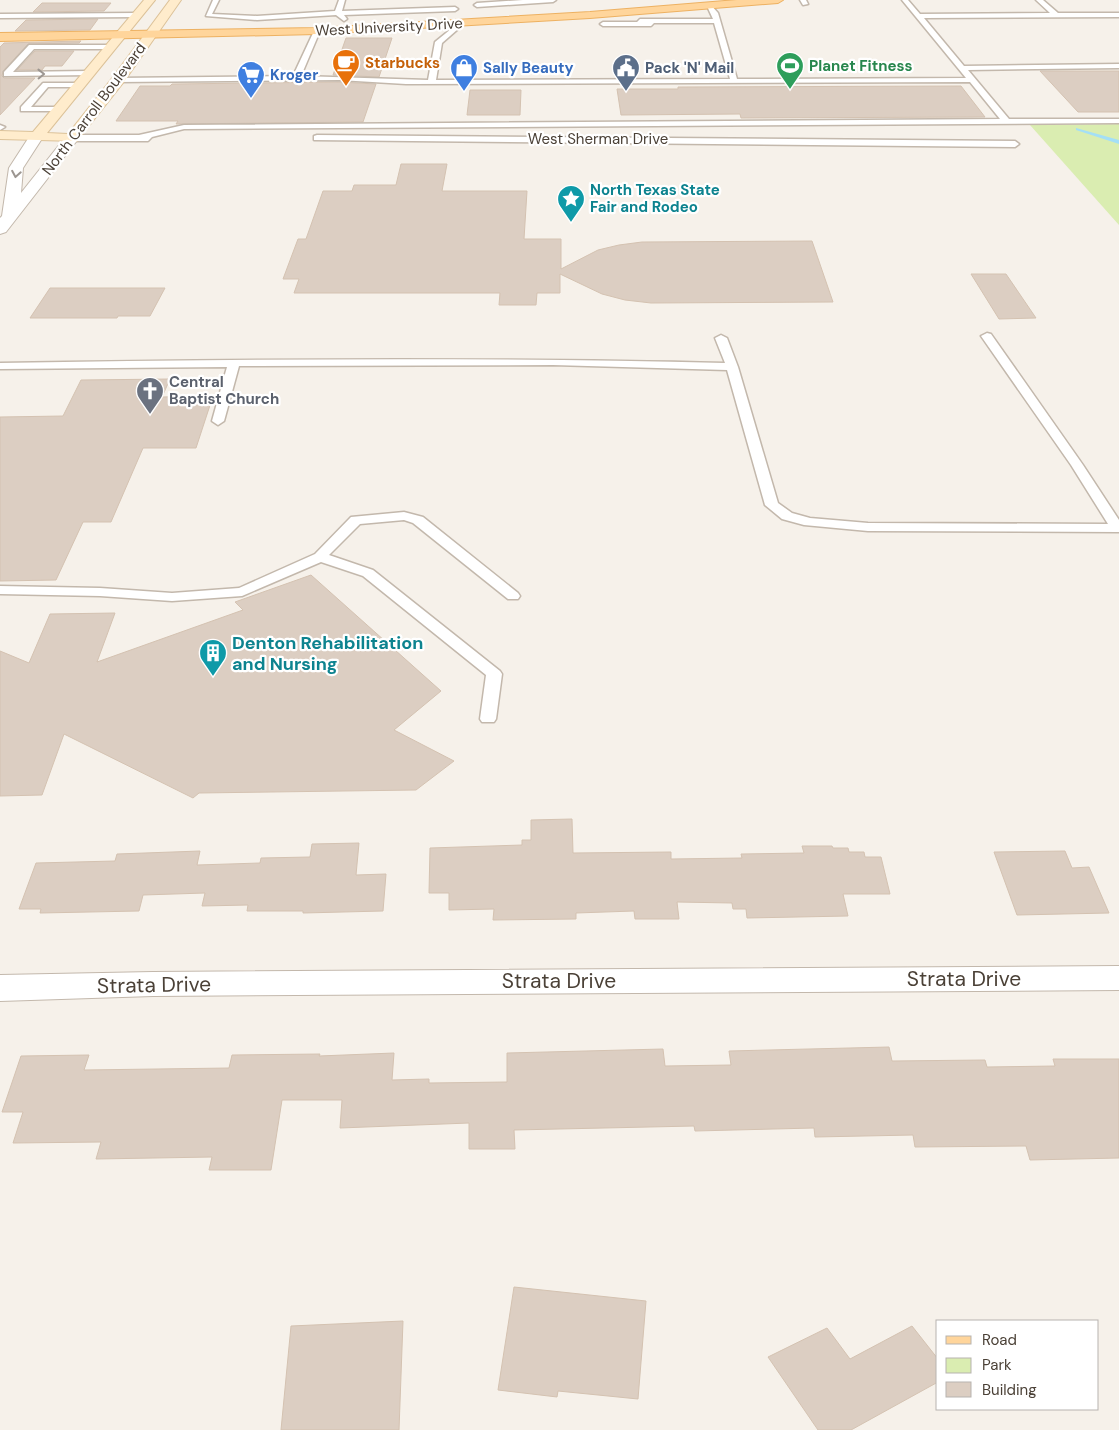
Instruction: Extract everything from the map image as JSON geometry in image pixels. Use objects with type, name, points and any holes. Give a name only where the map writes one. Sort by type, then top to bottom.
[{"type":"main road","name":"West University Drive","points":[[1,36],[152,32],[317,31],[454,16],[696,0]]},
{"type":"main road","name":"West University Drive","points":[[152,32],[341,18],[454,16],[778,0]]},
{"type":"main road","name":"West University Drive","points":[[1,36],[75,28],[122,33]]},
{"type":"street","name":"North Carroll Boulevard","points":[[5,223],[16,168],[36,137],[150,0]]},
{"type":"street","name":"North Carroll Boulevard","points":[[5,223],[118,80],[176,0]]},
{"type":"street","points":[[79,85],[118,80]]},
{"type":"street","points":[[0,130],[36,137],[72,138]]},
{"type":"street","name":"Strata Drive","points":[[0,988],[163,984],[1119,978]]},
{"type":"lane","points":[[216,0],[208,15],[220,17],[341,18],[342,0]]},
{"type":"lane","points":[[432,81],[439,42],[456,29],[454,16],[458,0]]},
{"type":"lane","points":[[477,5],[553,0]]},
{"type":"lane","points":[[905,0],[1007,122]]},
{"type":"lane","points":[[1039,0],[1056,15]]},
{"type":"lane","points":[[708,3],[717,21],[734,80]]},
{"type":"lane","points":[[0,16],[137,15]]},
{"type":"lane","points":[[918,16],[1119,15]]},
{"type":"lane","points":[[0,22],[100,22],[111,16]]},
{"type":"lane","points":[[640,21],[717,21]]},
{"type":"lane","points":[[603,24],[675,24]]},
{"type":"lane","points":[[296,78],[317,31]]},
{"type":"lane","points":[[89,73],[63,70],[7,74],[32,47],[111,47]]},
{"type":"lane","points":[[76,54],[81,47]]},
{"type":"lane","points":[[961,68],[1119,66]]},
{"type":"lane","points":[[118,80],[296,78],[432,81],[972,80]]},
{"type":"lane","points":[[60,109],[24,109],[46,85],[79,85]]},
{"type":"lane","points":[[139,138],[184,127],[1119,121]]},
{"type":"lane","points":[[72,138],[181,137]]},
{"type":"lane","name":"West Sherman Drive","points":[[307,138],[1015,144]]},
{"type":"lane","points":[[987,336],[1077,464],[1118,528]]},
{"type":"lane","points":[[721,338],[732,367],[772,505],[787,516],[809,522],[868,527],[1118,528]]},
{"type":"lane","points":[[0,366],[554,362],[732,367]]},
{"type":"lane","points":[[218,421],[234,363]]},
{"type":"lane","points":[[0,590],[100,592],[172,598],[242,592],[320,557],[356,520],[404,516],[418,520],[513,596]]},
{"type":"lane","points":[[320,557],[368,573],[494,674],[488,719]]},
{"type":"green space","points":[[1119,124],[1119,225],[1030,125]]},
{"type":"building","points":[[42,3],[111,3],[104,11],[33,12]]},
{"type":"building","points":[[98,19],[90,30],[15,31],[26,20]]},
{"type":"building","points":[[346,38],[392,38],[379,77],[333,75]]},
{"type":"building","points":[[81,41],[79,43],[28,44],[3,71],[2,76],[4,78],[35,78],[0,115],[0,47],[4,43]]},
{"type":"building","points":[[35,51],[74,51],[62,66],[45,66],[42,70],[17,70]]},
{"type":"building","points":[[1040,71],[1119,71],[1119,112],[1078,112]]},
{"type":"building","name":"Kroger","points":[[339,82],[376,84],[363,122],[176,124],[178,121],[116,121],[140,86]]},
{"type":"building","points":[[961,86],[985,117],[741,118],[740,114],[621,115],[617,89],[678,89],[678,87]]},
{"type":"building","points":[[470,90],[521,90],[520,115],[467,115]]},
{"type":"building","points":[[401,164],[447,164],[442,191],[527,191],[524,239],[561,239],[561,269],[598,250],[642,242],[812,241],[833,302],[651,303],[625,300],[602,294],[560,274],[560,293],[537,293],[536,305],[499,305],[500,293],[294,293],[299,279],[283,279],[298,239],[306,239],[323,191],[352,191],[354,185],[396,185]]},
{"type":"building","points":[[971,274],[1006,274],[1036,318],[999,319]]},
{"type":"building","points":[[50,288],[165,288],[150,316],[30,318]]},
{"type":"building","points":[[170,379],[162,397],[213,396],[196,448],[143,448],[111,522],[83,522],[56,580],[0,581],[0,417],[63,416],[81,380]]},
{"type":"building","name":"Denton Rehabilitation and Nursing","points":[[311,575],[441,691],[394,730],[454,761],[416,790],[199,793],[193,798],[64,734],[42,795],[0,796],[0,651],[29,663],[50,614],[115,613],[97,662],[243,610],[235,602]]},
{"type":"building","points":[[572,819],[573,853],[671,852],[671,859],[742,858],[741,854],[804,853],[802,846],[848,848],[849,852],[864,852],[865,857],[881,857],[890,894],[843,894],[848,916],[747,918],[746,909],[733,909],[732,903],[677,902],[679,919],[635,919],[634,911],[576,913],[576,919],[493,920],[494,909],[449,910],[449,893],[429,893],[430,848],[522,845],[522,840],[531,840],[531,820]]},
{"type":"building","points":[[359,843],[356,875],[386,874],[383,911],[303,913],[303,911],[247,911],[248,905],[202,906],[205,893],[143,895],[139,911],[40,913],[41,909],[19,909],[36,863],[115,861],[117,854],[200,851],[197,865],[260,863],[261,858],[310,857],[312,844]]},
{"type":"building","points":[[1065,851],[1072,868],[1089,867],[1109,913],[1017,915],[994,852]]},
{"type":"building","points":[[889,1047],[892,1061],[985,1060],[987,1067],[1055,1066],[1053,1059],[1119,1059],[1119,1158],[1030,1160],[1026,1146],[915,1147],[913,1135],[815,1137],[814,1128],[695,1131],[694,1126],[514,1130],[515,1149],[469,1149],[469,1123],[340,1128],[342,1100],[282,1100],[271,1170],[209,1170],[212,1157],[96,1159],[101,1142],[13,1143],[23,1112],[2,1112],[21,1056],[89,1055],[84,1070],[229,1068],[232,1055],[320,1054],[319,1056],[394,1053],[392,1080],[429,1079],[429,1083],[507,1082],[507,1053],[663,1049],[665,1066],[731,1065],[729,1051]]},
{"type":"building","points":[[514,1287],[646,1301],[638,1399],[558,1391],[557,1397],[498,1390]]},
{"type":"building","points":[[403,1321],[399,1430],[281,1430],[291,1326]]},
{"type":"building","points":[[912,1326],[936,1356],[936,1383],[851,1430],[818,1430],[768,1357],[827,1328],[850,1359]]},
{"type":"waterway","points":[[1078,129],[1119,142]]},
{"type":"place","name":"Starbucks","points":[[346,87]]},
{"type":"place","name":"Planet Fitness","points":[[790,90]]},
{"type":"place","name":"Sally Beauty","points":[[464,92]]},
{"type":"place","name":"Pack 'N' Mail","points":[[626,92]]},
{"type":"place","name":"Kroger","points":[[251,99]]},
{"type":"place","name":"North Texas State Fair and Rodeo","points":[[571,223]]},
{"type":"place","name":"Central Baptist Church","points":[[150,415]]},
{"type":"place","name":"Denton Rehabilitation and Nursing","points":[[213,677]]}]
